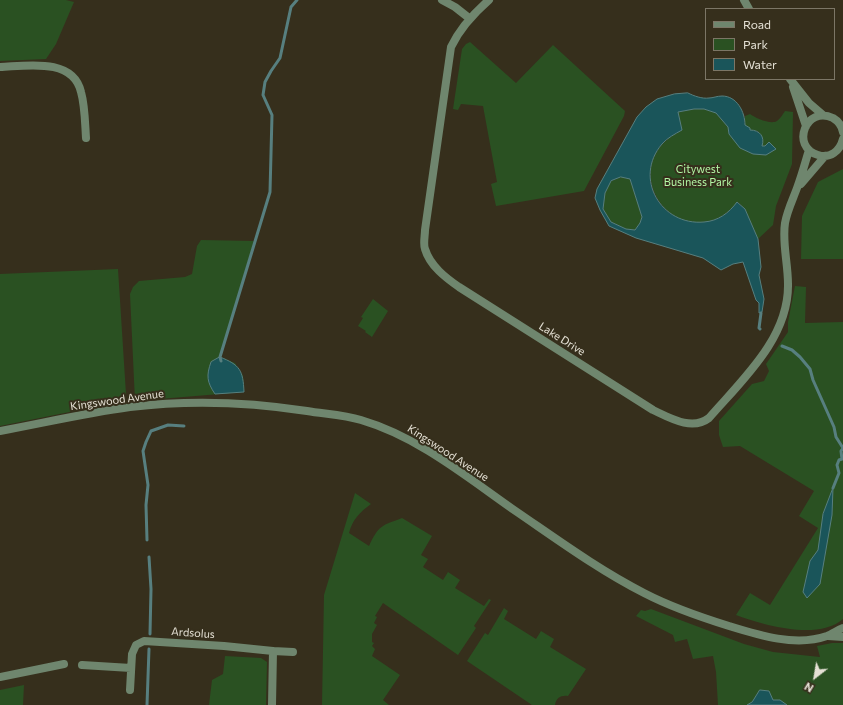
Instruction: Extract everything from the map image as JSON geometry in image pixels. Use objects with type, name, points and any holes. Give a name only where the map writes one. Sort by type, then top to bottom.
[{"type":"street","points":[[442,0],[455,7],[469,18]]},
{"type":"street","name":"Lake Drive","points":[[489,0],[469,18],[455,38],[448,59],[425,230],[426,253],[435,267],[459,287],[653,410],[674,421],[689,424],[705,421],[742,380],[768,346],[779,327],[786,303],[788,284],[785,250],[786,222],[809,150]]},
{"type":"street","points":[[0,67],[46,65],[55,66],[68,72],[75,79],[81,90],[84,107],[86,138]]},
{"type":"street","points":[[791,81],[809,103],[823,115],[835,119],[841,123],[843,132]]},
{"type":"street","points":[[791,81],[806,126]]},
{"type":"street","points":[[823,115],[813,118],[806,126],[803,132],[803,138],[809,150],[813,153],[825,156]]},
{"type":"street","name":"Lake Drive","points":[[797,189],[825,156],[836,152],[842,145]]},
{"type":"street","name":"Kingswood Avenue","points":[[0,431],[126,408],[172,404],[245,404],[292,409],[358,419],[401,435],[430,452],[593,563],[644,593],[708,619],[758,634],[778,638],[797,640],[815,639],[827,636],[843,628]]},
{"type":"street","name":"Kingswood Avenue","points":[[827,636],[843,637]]},
{"type":"street","name":"Ardsolus","points":[[130,690],[132,654],[136,645],[144,641],[293,652]]},
{"type":"street","points":[[272,705],[273,651]]},
{"type":"street","points":[[0,677],[64,664]]},
{"type":"street","points":[[82,665],[131,668]]},
{"type":"green space","points":[[0,0],[66,0],[74,2],[56,44],[46,59],[0,61]]},
{"type":"green space","points":[[470,42],[516,83],[553,45],[625,111],[624,116],[584,191],[496,206],[491,184],[497,182],[483,106],[461,104],[458,110],[453,109],[462,49]]},
{"type":"green space","name":"Citywest Business Park","points":[[704,109],[716,113],[728,127],[729,134],[753,154],[765,146],[762,147],[758,131],[750,131],[745,125],[745,116],[750,114],[763,120],[774,122],[779,119],[785,111],[793,112],[792,164],[776,206],[773,225],[758,239],[745,209],[738,202],[717,219],[696,223],[676,217],[661,204],[652,186],[651,166],[661,146],[682,130],[678,112]]},
{"type":"green space","points":[[843,169],[843,259],[801,259],[802,216],[818,182]]},
{"type":"green space","points":[[621,177],[630,179],[642,217],[635,230],[626,229],[611,222],[603,209],[605,193],[611,181]]},
{"type":"green space","points":[[201,240],[254,241],[220,357],[235,363],[243,376],[244,392],[135,401],[130,294],[133,287],[139,281],[185,277],[192,274],[197,246]]},
{"type":"green space","points":[[118,269],[126,394],[123,400],[0,426],[0,274]]},
{"type":"green space","points":[[795,286],[806,287],[805,323],[843,322],[843,619],[832,626],[820,629],[805,630],[790,629],[761,623],[736,615],[750,593],[770,605],[818,528],[799,516],[814,491],[740,446],[723,447],[719,435],[719,421],[752,384],[764,381],[769,371],[766,364],[788,332],[788,322]]},
{"type":"green space","points":[[373,299],[388,311],[372,337],[358,326],[363,318],[361,317]]},
{"type":"green space","points":[[355,493],[371,504],[357,517],[352,524],[349,533],[369,546],[375,534],[381,527],[402,518],[432,536],[421,555],[428,559],[423,567],[443,580],[448,572],[460,580],[455,588],[484,606],[489,599],[491,600],[474,626],[476,628],[458,655],[383,603],[375,616],[377,617],[374,623],[377,625],[372,634],[372,642],[374,643],[372,646],[375,649],[372,656],[400,675],[383,700],[389,705],[322,705],[324,595]]},
{"type":"green space","points":[[504,608],[508,611],[504,619],[536,639],[541,631],[554,639],[550,647],[586,669],[568,696],[563,696],[556,700],[555,705],[532,705],[467,661],[485,633],[488,635]]},
{"type":"green space","points":[[651,609],[744,644],[773,652],[820,657],[817,646],[832,643],[843,643],[843,705],[718,705],[716,672],[713,656],[693,659],[687,639],[675,642],[673,635],[636,616],[641,610],[645,611]]},
{"type":"green space","points":[[225,656],[261,658],[267,662],[266,705],[209,705],[212,680],[223,674]]},
{"type":"green space","points":[[24,685],[23,705],[0,705],[0,690]]},
{"type":"water","points":[[688,93],[704,98],[722,96],[732,99],[742,110],[745,125],[750,128],[750,130],[757,131],[761,135],[763,140],[762,146],[765,146],[769,142],[776,149],[766,155],[753,154],[740,148],[729,134],[728,127],[716,113],[704,109],[694,109],[678,112],[682,130],[662,144],[654,157],[650,171],[651,185],[656,197],[664,208],[675,216],[689,221],[704,222],[723,216],[737,202],[745,209],[758,239],[761,267],[759,275],[764,299],[762,312],[759,313],[759,303],[756,300],[743,262],[733,264],[721,270],[703,258],[636,238],[609,226],[595,198],[597,189],[637,117],[646,107],[657,99],[674,94]],"holes":[[[621,177],[630,179],[642,217],[635,230],[626,229],[611,222],[603,209],[605,193],[611,181]]]},
{"type":"water","points":[[220,357],[232,363],[239,369],[243,378],[244,392],[215,394],[210,386],[208,371],[211,362]]},
{"type":"water","points":[[833,488],[832,515],[820,584],[807,598],[803,592],[810,561],[818,550],[823,514]]},
{"type":"water","points":[[760,690],[769,691],[773,700],[780,700],[787,705],[747,705],[752,702]]},
{"type":"waterway","points":[[221,361],[220,357],[270,192],[272,115],[263,95],[265,82],[280,58],[291,7],[297,0]]},
{"type":"waterway","points":[[760,329],[761,313]]},
{"type":"waterway","points":[[782,346],[792,350],[810,369],[813,380],[834,427],[836,437],[843,448],[841,451],[842,459],[839,460],[837,465],[839,473],[833,488]]},
{"type":"waterway","points":[[147,540],[146,505],[148,485],[143,451],[151,431],[168,425],[184,426]]},
{"type":"waterway","points":[[149,557],[151,589],[150,634]]},
{"type":"waterway","points":[[147,705],[149,649]]}]
